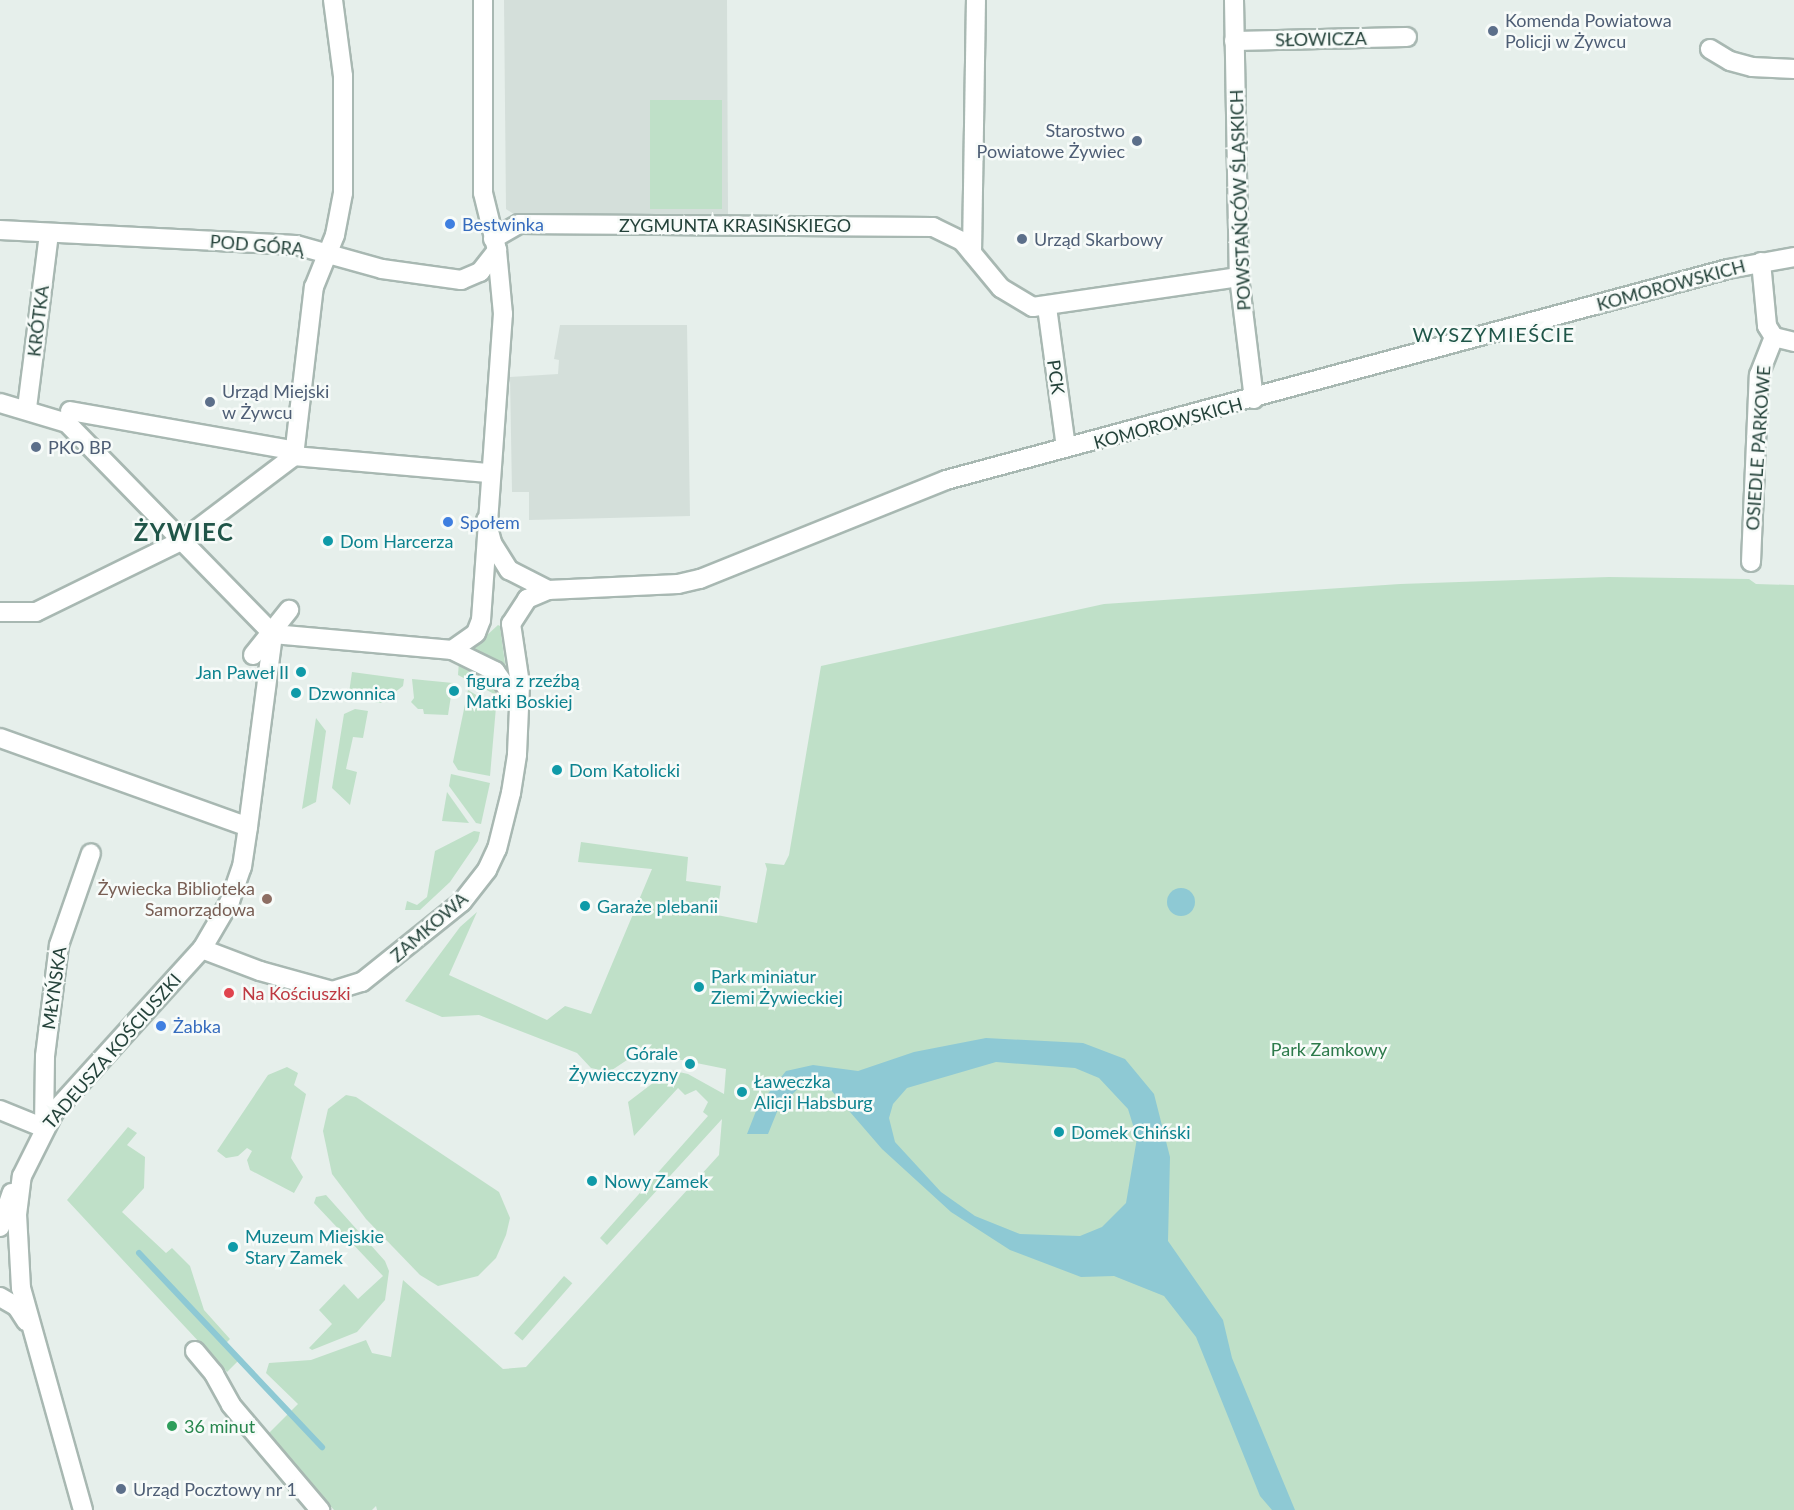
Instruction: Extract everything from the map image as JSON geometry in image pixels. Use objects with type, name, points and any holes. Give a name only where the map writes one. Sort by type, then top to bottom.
[{"type":"street","points":[[0,612],[36,612],[183,540],[290,452],[314,287],[340,215],[343,184],[343,76],[333,0]]},
{"type":"street","points":[[452,650],[477,633],[481,620],[486,520],[503,314],[495,244],[483,193],[483,0]]},
{"type":"street","points":[[972,253],[976,0]]},
{"type":"street","name":"POWSTAŃCÓW ŚLĄSKICH","points":[[1234,0],[1239,277],[1254,399]]},
{"type":"street","name":"SŁOWICZA","points":[[1234,41],[1407,37]]},
{"type":"street","points":[[1710,49],[1730,61],[1752,67],[1794,69]]},
{"type":"street","name":"ZYGMUNTA KRASIŃSKIEGO","points":[[495,244],[519,224],[906,226],[947,232],[972,253],[1001,288],[1033,307],[1047,307],[1239,277]]},
{"type":"street","name":"POD GÓRĄ","points":[[0,230],[296,245],[382,269],[461,280],[480,272],[495,244]]},
{"type":"street","name":"KRÓTKA","points":[[27,408],[49,233]]},
{"type":"street","name":"KOMOROWSKICH","points":[[548,590],[652,587],[700,579],[946,480],[1761,262],[1794,257]]},
{"type":"street","points":[[1761,262],[1767,326],[1774,337]]},
{"type":"street","name":"PCK","points":[[1047,307],[1066,447]]},
{"type":"street","name":"OSIEDLE PARKOWE","points":[[1751,562],[1759,375],[1774,337],[1794,342]]},
{"type":"street","points":[[0,403],[68,417],[290,452],[490,473]]},
{"type":"street","points":[[68,417],[273,634],[452,650],[495,671],[517,702]]},
{"type":"street","points":[[486,520],[492,543],[509,570],[548,590]]},
{"type":"street","name":"ZAMKOWA","points":[[202,949],[260,972],[332,991],[362,982],[393,960],[462,902],[487,870],[497,849],[511,793],[517,754],[517,702],[520,684],[512,624],[517,610],[527,599],[548,590]]},
{"type":"street","points":[[253,654],[273,634],[289,610]]},
{"type":"street","name":"TADEUSZA KOŚCIUSZKI","points":[[83,1510],[30,1328],[17,1252],[22,1176],[44,1128],[202,949],[230,901],[242,867],[249,827],[273,634]]},
{"type":"street","points":[[0,738],[249,827]]},
{"type":"street","name":"MŁYŃSKA","points":[[44,1128],[45,1056],[59,945],[91,853]]},
{"type":"street","points":[[0,1110],[44,1128]]},
{"type":"street","points":[[0,1227],[22,1176]]},
{"type":"street","points":[[0,1297],[17,1307],[30,1328]]},
{"type":"street","points":[[195,1351],[214,1374],[231,1405],[320,1510]]},
{"type":"shaded area","points":[[504,0],[727,0],[728,216],[515,215],[506,209]]},
{"type":"shaded area","points":[[560,325],[687,325],[690,516],[529,520],[529,492],[512,492],[510,377],[558,374],[559,360],[554,359]]},
{"type":"green space","points":[[650,100],[722,100],[722,209],[650,209]]},
{"type":"green space","name":"Park Zamkowy","points":[[1609,577],[1749,579],[1756,584],[1794,585],[1794,1510],[377,1510],[376,1506],[372,1510],[334,1510],[267,1435],[298,1404],[266,1373],[269,1363],[311,1360],[366,1340],[372,1353],[391,1357],[403,1280],[503,1369],[526,1367],[719,1155],[722,1119],[607,1245],[600,1238],[708,1116],[703,1112],[708,1102],[696,1090],[685,1095],[678,1088],[634,1136],[628,1102],[670,1070],[688,1074],[724,1094],[726,1069],[632,1050],[627,1060],[609,1072],[591,1068],[577,1053],[479,1015],[442,1017],[405,1001],[460,927],[477,912],[449,975],[547,1020],[565,1006],[591,1014],[652,869],[578,862],[581,842],[688,857],[686,881],[721,886],[717,915],[757,923],[767,869],[765,863],[784,865],[789,855],[821,666],[1104,604],[1400,584]]},
{"type":"green space","points":[[498,625],[500,626],[506,671],[473,648]]},
{"type":"green space","points":[[459,661],[484,676],[500,697],[458,675]]},
{"type":"green space","points":[[352,672],[404,679],[403,686],[381,703],[348,700]]},
{"type":"green space","points":[[412,679],[453,683],[448,715],[424,714],[423,709],[418,709],[411,702],[414,698]]},
{"type":"green space","points":[[468,690],[496,707],[490,776],[458,770],[453,762]]},
{"type":"green space","points":[[355,709],[368,711],[363,738],[353,737],[346,769],[357,772],[350,805],[332,788],[344,714]]},
{"type":"green space","points":[[316,718],[326,731],[316,802],[302,809]]},
{"type":"green space","points":[[451,774],[490,783],[481,824],[476,823],[449,786]]},
{"type":"green space","points":[[447,792],[469,823],[442,821]]},
{"type":"green space","points":[[474,831],[480,832],[478,841],[450,882],[420,910],[405,910],[407,901],[417,905],[427,897],[435,851]]},
{"type":"green space","points":[[287,1067],[298,1073],[294,1085],[306,1094],[291,1158],[303,1177],[294,1193],[250,1170],[247,1160],[252,1151],[247,1148],[238,1156],[226,1158],[217,1151],[268,1075]]},
{"type":"green space","points":[[346,1095],[356,1097],[499,1192],[510,1218],[506,1235],[496,1258],[478,1276],[438,1286],[420,1275],[366,1219],[332,1174],[323,1131],[328,1109]]},
{"type":"green space","points":[[128,1127],[137,1133],[127,1145],[145,1157],[144,1188],[122,1212],[166,1253],[172,1248],[190,1266],[204,1310],[230,1339],[225,1344],[240,1359],[227,1372],[67,1200]]},
{"type":"green space","points":[[326,1195],[385,1261],[389,1271],[385,1300],[357,1332],[312,1350],[309,1348],[332,1324],[319,1310],[344,1284],[358,1299],[383,1276],[314,1203],[316,1197]]},
{"type":"green space","points":[[564,1276],[572,1283],[522,1341],[514,1333]]},
{"type":"water","points":[[1181,888],[1191,892],[1195,902],[1191,912],[1181,916],[1171,912],[1167,902],[1171,892]]},
{"type":"water","points":[[986,1038],[1083,1043],[1125,1059],[1154,1094],[1170,1157],[1168,1241],[1223,1320],[1232,1358],[1295,1510],[1272,1510],[1260,1496],[1196,1337],[1164,1296],[1114,1276],[1081,1277],[1010,1250],[951,1212],[882,1149],[831,1090],[804,1083],[779,1107],[768,1134],[747,1134],[758,1106],[786,1071],[813,1065],[858,1071],[914,1052]],"holes":[[[996,1062],[1075,1068],[1099,1078],[1128,1109],[1137,1138],[1126,1203],[1102,1227],[1080,1236],[1020,1234],[975,1216],[941,1192],[895,1142],[889,1118],[893,1104],[907,1088]]]},
{"type":"waterway","points":[[139,1253],[322,1447]]},
{"type":"place","name":"Komenda Powiatowa Policji w Żywcu","points":[[1493,31]]},
{"type":"place","name":"Starostwo Powiatowe Żywiec","points":[[1137,141]]},
{"type":"place","name":"Bestwinka","points":[[450,224]]},
{"type":"place","name":"Urząd Skarbowy","points":[[1022,239]]},
{"type":"place","name":"Urząd Miejski w Żywcu","points":[[210,402]]},
{"type":"place","name":"PKO BP","points":[[36,447]]},
{"type":"place","name":"Społem","points":[[448,522]]},
{"type":"place","name":"Dom Harcerza","points":[[328,541]]},
{"type":"place","name":"Jan Paweł II","points":[[301,672]]},
{"type":"place","name":"figura z rzeźbą Matki Boskiej","points":[[454,691]]},
{"type":"place","name":"Dzwonnica","points":[[296,693]]},
{"type":"place","name":"Dom Katolicki","points":[[557,770]]},
{"type":"place","name":"Żywiecka Biblioteka Samorządowa","points":[[267,899]]},
{"type":"place","name":"Garaże plebanii","points":[[585,906]]},
{"type":"place","name":"Park miniatur Ziemi Żywieckiej","points":[[699,987]]},
{"type":"place","name":"Na Kościuszki","points":[[229,993]]},
{"type":"place","name":"Żabka","points":[[161,1026]]},
{"type":"place","name":"Górale Żywiecczyzny","points":[[690,1064]]},
{"type":"place","name":"Ławeczka Alicji Habsburg","points":[[742,1092]]},
{"type":"place","name":"Domek Chiński","points":[[1059,1132]]},
{"type":"place","name":"Nowy Zamek","points":[[592,1181]]},
{"type":"place","name":"Muzeum Miejskie Stary Zamek","points":[[233,1247]]},
{"type":"place","name":"36 minut","points":[[172,1426]]},
{"type":"place","name":"Urząd Pocztowy nr 1","points":[[121,1489]]},
{"type":"district","name":"WYSZYMIEŚCIE","points":[[1494,334]]},
{"type":"district","name":"ŻYWIEC","points":[[184,532]]}]
